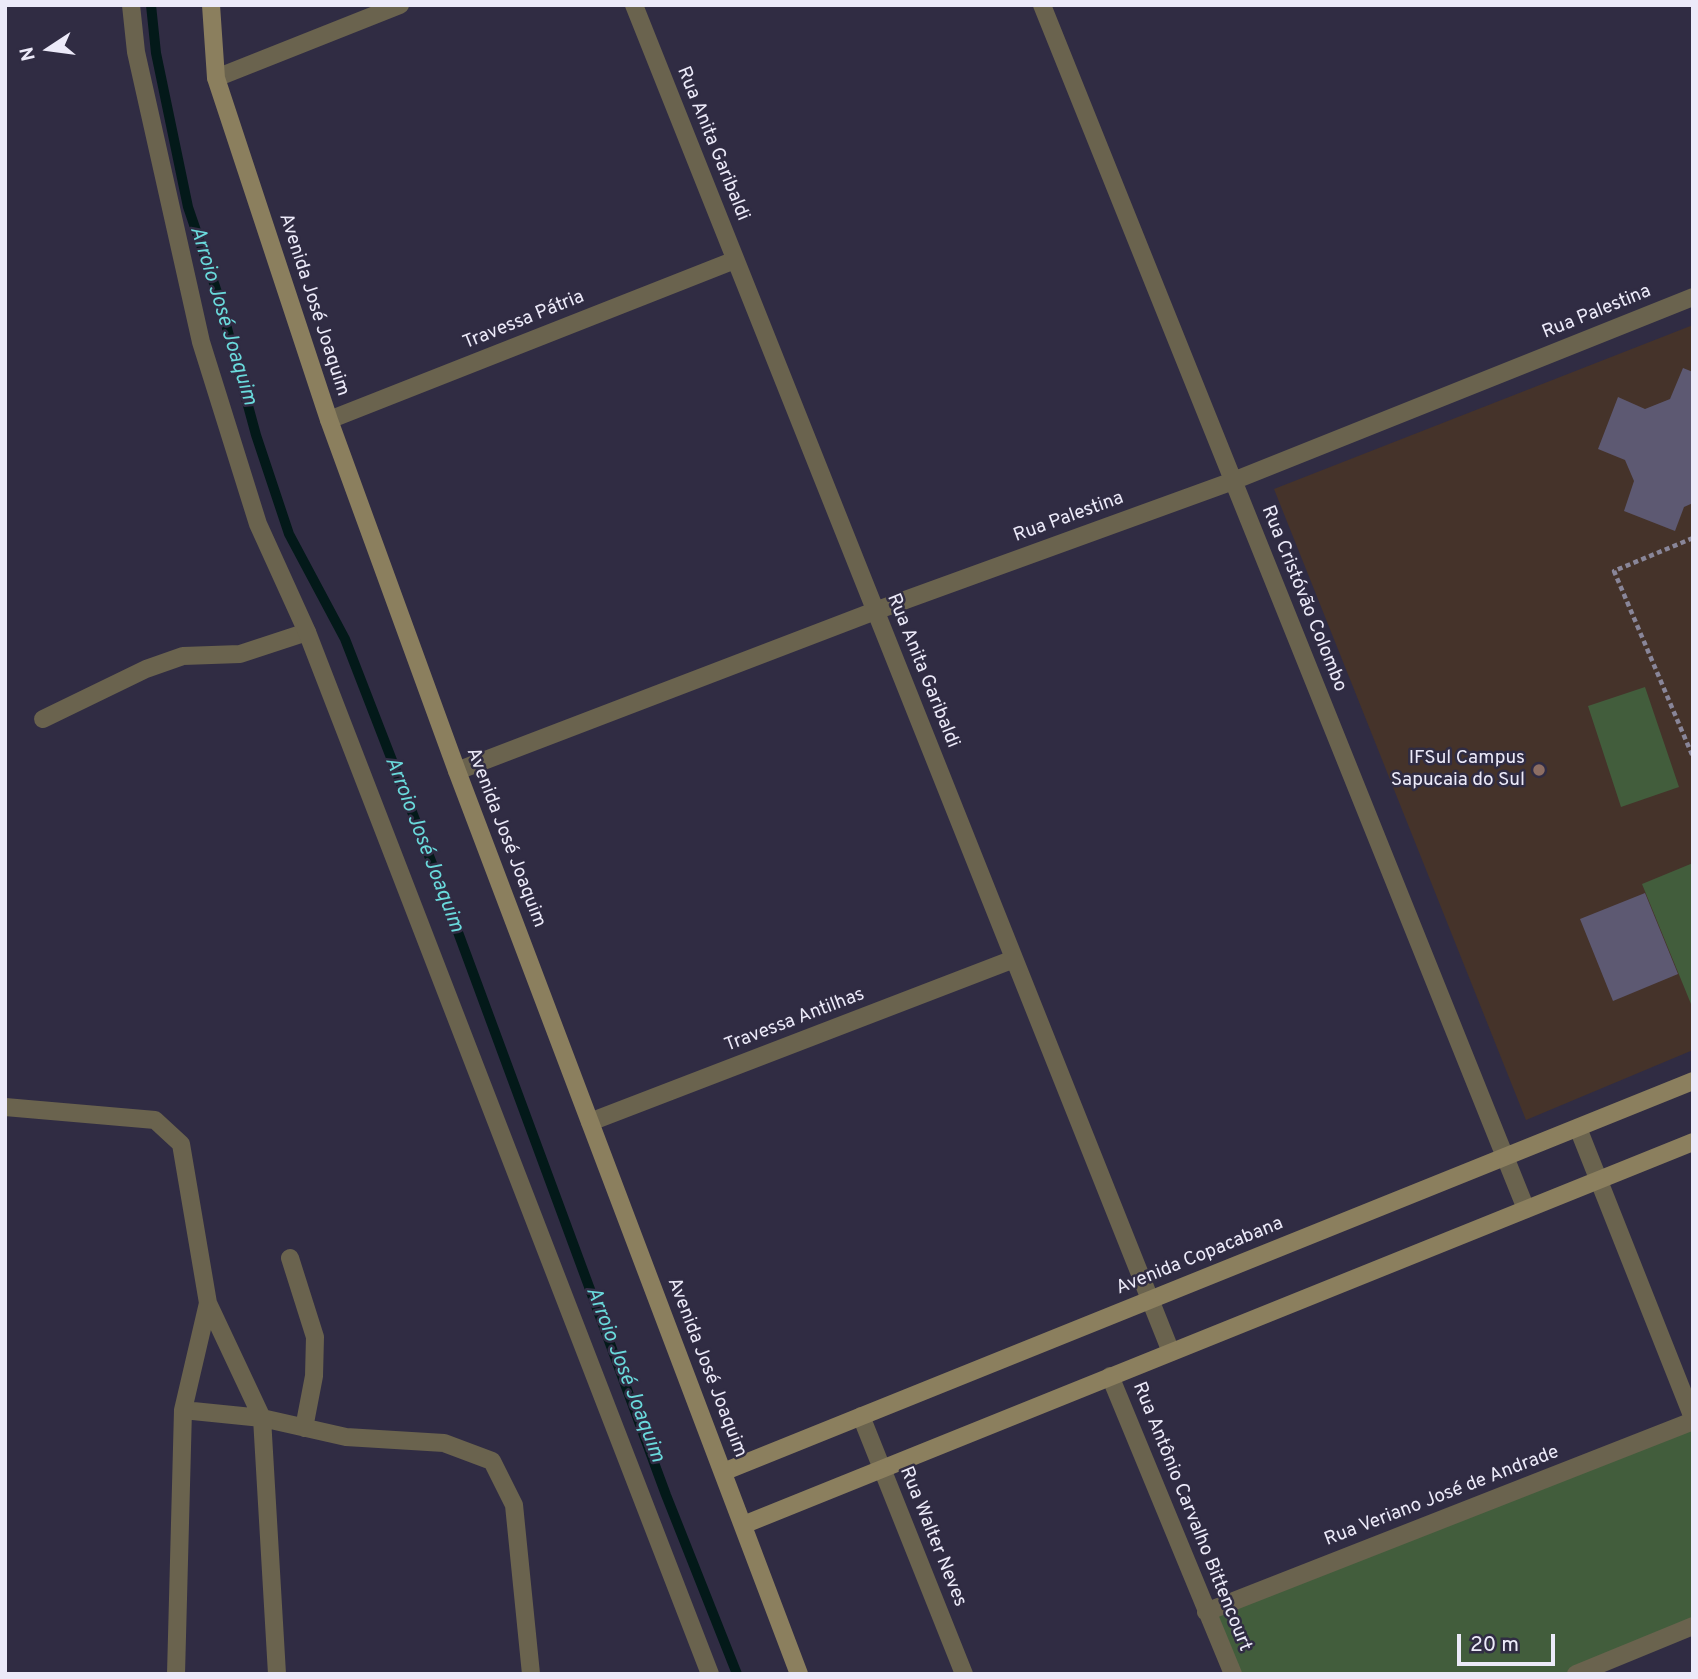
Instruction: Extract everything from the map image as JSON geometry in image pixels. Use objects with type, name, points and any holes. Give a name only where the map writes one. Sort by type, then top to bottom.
[{"type":"street","points":[[131,5],[136,52],[201,342],[258,524],[307,632],[710,1674]]},
{"type":"street","name":"Avenida José Joaquim","points":[[211,5],[216,78],[329,420],[457,771],[799,1674]]},
{"type":"street","points":[[216,78],[400,5]]},
{"type":"street","name":"Rua Anita Garibaldi","points":[[634,5],[1171,1352]]},
{"type":"street","name":"Rua Cristóvão Colombo","points":[[1042,5],[1526,1209]]},
{"type":"street","name":"Travessa Pátria","points":[[329,420],[735,260]]},
{"type":"street","name":"Rua Palestina","points":[[457,771],[875,611],[1233,481],[1693,297]]},
{"type":"street","points":[[43,719],[146,669],[183,656],[240,654],[307,632]]},
{"type":"street","name":"Travessa Antilhas","points":[[590,1122],[1014,959]]},
{"type":"street","name":"Avenida Copacabana","points":[[723,1472],[1693,1082]]},
{"type":"street","points":[[5,1107],[155,1120],[181,1144],[208,1303],[262,1418],[277,1674]]},
{"type":"street","points":[[1578,1128],[1693,1419]]},
{"type":"street","points":[[743,1525],[1693,1142]]},
{"type":"street","points":[[290,1258],[315,1337],[314,1376],[304,1428]]},
{"type":"street","points":[[176,1674],[183,1410],[208,1303]]},
{"type":"street","name":"Rua Antônio Carvalho Bittencourt","points":[[1110,1376],[1233,1674]]},
{"type":"street","points":[[183,1410],[262,1418],[346,1437],[444,1443],[492,1461],[514,1505],[531,1674]]},
{"type":"street","name":"Rua Walter Neves","points":[[861,1416],[964,1674]]},
{"type":"street","name":"Rua Veriano José de Andrade","points":[[1206,1612],[1693,1419]]},
{"type":"street","points":[[1576,1674],[1693,1626]]},
{"type":"path","points":[[1693,538],[1614,571],[1693,757]]},
{"type":"shaded area","name":"IFSul Campus Sapucaia do Sul","points":[[1693,325],[1693,1050],[1526,1120],[1274,489]]},
{"type":"green space","points":[[1645,687],[1679,787],[1621,807],[1588,706]]},
{"type":"green space","points":[[1693,863],[1693,1004],[1691,1004],[1642,884]]},
{"type":"green space","points":[[1693,1421],[1693,1626],[1576,1674],[1233,1674],[1206,1612]]},
{"type":"building","points":[[1683,368],[1693,372],[1693,503],[1684,507],[1675,531],[1624,511],[1634,481],[1625,460],[1598,449],[1618,397],[1645,409],[1670,399]]},
{"type":"building","points":[[1645,893],[1678,974],[1613,1001],[1580,919]]},
{"type":"waterway","name":"Arroio José Joaquim","points":[[151,5],[156,53],[188,207],[218,295],[256,435],[289,534],[345,639],[445,897],[666,1495],[737,1674]]},
{"type":"place","name":"IFSul Campus Sapucaia do Sul","points":[[1539,770]]}]
